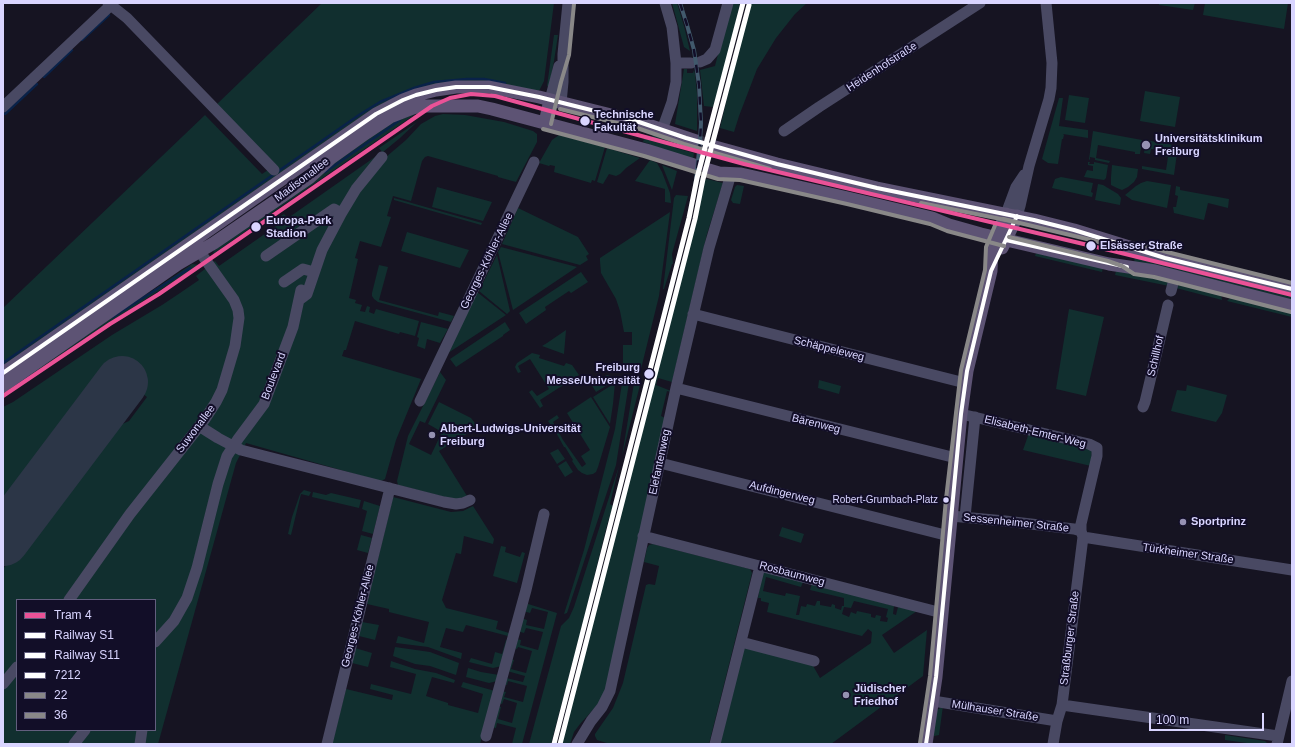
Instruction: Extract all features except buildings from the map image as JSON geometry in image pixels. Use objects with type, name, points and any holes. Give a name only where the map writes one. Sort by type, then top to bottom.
[{"type":"main road","name":"Madisonallee","points":[[3,373],[196,246],[376,114],[403,100],[436,90],[473,86],[489,87],[639,122],[696,141]]},
{"type":"main road","points":[[550,124],[556,102]]},
{"type":"main road","name":"Madisonallee","points":[[3,386],[178,264],[196,246],[214,243],[309,178],[332,158],[366,133],[390,117],[402,112],[423,106],[478,106],[504,111],[646,150],[694,165]]},
{"type":"main road","points":[[715,147],[777,164],[878,188],[1011,215],[1074,230],[1165,258],[1292,289]]},
{"type":"main road","points":[[709,170],[731,174],[741,174],[888,207],[932,218],[949,225],[1001,239],[1109,264],[1156,271],[1292,306]]},
{"type":"main road","points":[[926,744],[933,701],[950,536],[956,458],[965,384],[991,271],[1001,239],[1011,215]]},
{"type":"street","points":[[556,102],[562,88],[563,54],[568,3]]},
{"type":"street","points":[[662,130],[674,94],[676,82],[676,63],[672,26],[665,3]]},
{"type":"street","points":[[676,63],[696,62],[707,58],[715,50],[728,3]]},
{"type":"street","name":"Heidenhofstraße","points":[[784,131],[980,3]]},
{"type":"street","points":[[1011,215],[1016,187],[1029,166],[1051,88],[1052,63],[1046,3]]},
{"type":"street","points":[[3,107],[109,4],[127,18],[274,170]]},
{"type":"street","name":"Boulevard","points":[[156,641],[174,621],[187,598],[197,568],[218,484],[227,456],[264,404],[293,327],[300,292],[307,294],[322,250],[341,213],[356,190],[382,157]]},
{"type":"street","name":"Georges-Köhler-Allee","points":[[420,401],[441,363],[452,327],[476,275],[499,227],[534,162]]},
{"type":"street","name":"Elefantenweg","points":[[582,743],[592,721],[602,707],[610,691],[693,314],[709,248],[731,174]]},
{"type":"street","points":[[266,256],[334,209],[341,213]]},
{"type":"street","name":"Suwonallee","points":[[70,599],[130,514],[199,426],[216,402],[222,390],[235,346],[239,318],[238,310],[234,300],[196,246]]},
{"type":"street","points":[[284,282],[303,269],[314,272]]},
{"type":"street","points":[[1171,291],[1175,276]]},
{"type":"street","name":"Schillhof","points":[[1143,407],[1168,305]]},
{"type":"street","name":"Schäppeleweg","points":[[693,314],[965,384]]},
{"type":"street","name":"Bärenweg","points":[[676,388],[956,458]]},
{"type":"street","name":"Elisabeth-Emter-Weg","points":[[961,414],[1089,444],[1097,448],[1097,456],[1081,524],[1082,534]]},
{"type":"street","points":[[965,518],[974,417]]},
{"type":"street","points":[[199,426],[241,450],[456,504],[470,500]]},
{"type":"street","name":"Aufdingerweg","points":[[660,463],[950,536]]},
{"type":"street","name":"Georges-Köhler-Allee","points":[[327,744],[390,488]]},
{"type":"street","points":[[486,736],[526,590],[544,514]]},
{"type":"street","name":"Sessenheimer Straße","points":[[951,516],[1068,528],[1082,534]]},
{"type":"street","name":"Türkheimer Straße","points":[[1082,534],[1112,542],[1292,570]]},
{"type":"street","name":"Straßburger Straße","points":[[1053,744],[1057,721],[1062,705],[1082,534]]},
{"type":"street","name":"Rosbaumweg","points":[[643,536],[942,613]]},
{"type":"street","points":[[715,744],[760,566]]},
{"type":"street","points":[[741,642],[814,661]]},
{"type":"street","points":[[3,684],[16,668]]},
{"type":"street","points":[[1062,705],[1278,740],[1292,681]]},
{"type":"street","name":"Mülhauser Straße","points":[[933,701],[1057,721]]},
{"type":"street","points":[[74,744],[84,731]]},
{"type":"street","points":[[140,744],[142,731]]},
{"type":"green space","points":[[322,3],[554,3],[544,81],[538,93],[432,86],[3,368],[3,308],[205,115],[262,174],[274,166],[216,105]]},
{"type":"green space","points":[[672,3],[677,3],[690,51],[684,47]]},
{"type":"green space","points":[[731,3],[740,3],[728,55],[713,107],[704,106],[700,70],[715,66]]},
{"type":"green space","points":[[749,3],[807,3],[795,14],[776,38],[757,69],[734,132],[720,128]]},
{"type":"green space","points":[[1159,3],[1195,3],[1193,10],[1159,5]]},
{"type":"green space","points":[[1205,3],[1288,3],[1284,29],[1203,15]]},
{"type":"green space","points":[[554,35],[558,35],[549,87],[547,86]]},
{"type":"green space","points":[[684,69],[687,69],[687,73],[693,73],[694,70],[695,74],[697,94],[697,131],[675,124]]},
{"type":"green space","points":[[1145,91],[1180,97],[1175,127],[1140,121]]},
{"type":"green space","points":[[1069,95],[1089,98],[1085,123],[1065,120]]},
{"type":"green space","points":[[1059,98],[1063,98],[1059,126],[1088,130],[1088,138],[1063,134],[1058,164],[1048,163],[1042,159]]},
{"type":"green space","points":[[420,111],[213,254],[214,250],[381,128]]},
{"type":"green space","points":[[443,114],[465,115],[504,122],[533,131],[537,134],[537,142],[516,182],[428,156],[425,157],[422,161],[411,201],[393,196],[387,216],[391,217],[381,247],[360,241],[355,258],[358,259],[349,298],[356,300],[355,303],[362,305],[360,311],[365,312],[367,306],[370,307],[369,312],[374,314],[376,309],[419,321],[415,336],[400,332],[399,334],[355,321],[346,350],[344,350],[342,356],[421,379],[396,440],[385,479],[381,481],[376,480],[246,443],[236,463],[158,744],[3,744],[3,569],[107,431],[129,421],[147,397],[109,369],[13,497],[3,502],[3,407],[13,402],[112,335],[162,305],[199,280],[196,276],[215,261],[219,266],[279,224],[276,219],[284,214],[288,218],[382,152],[379,148],[417,122],[383,152],[386,157],[406,140],[421,124],[435,116]]},
{"type":"green space","points":[[1093,131],[1142,140],[1140,154],[1098,145],[1096,158],[1110,161],[1109,163],[1095,160],[1095,158],[1090,157],[1090,160],[1089,159]]},
{"type":"green space","points":[[653,134],[676,143],[675,148],[694,153],[693,160],[649,147],[650,144],[643,142],[645,135],[652,137]]},
{"type":"green space","points":[[559,135],[605,147],[595,181],[592,180],[591,183],[554,172],[555,166],[539,163],[552,140]]},
{"type":"green space","points":[[1146,140],[1178,146],[1174,175],[1142,169],[1142,166],[1166,170],[1168,157],[1164,156],[1165,151],[1151,149],[1150,154],[1144,153]]},
{"type":"green space","points":[[607,148],[640,158],[620,174],[616,176],[609,174],[603,184],[597,182]]},
{"type":"green space","points":[[650,160],[657,163],[662,172],[670,193],[671,203],[665,202],[665,189],[635,181]]},
{"type":"green space","points":[[1088,162],[1090,162],[1089,164],[1094,164],[1094,162],[1108,165],[1106,178],[1104,180],[1084,177],[1087,170],[1093,171],[1093,166],[1088,165]]},
{"type":"green space","points":[[662,165],[677,171],[672,190]]},
{"type":"green space","points":[[1112,165],[1138,169],[1137,177],[1134,182],[1122,190],[1111,185]]},
{"type":"green space","points":[[1061,177],[1093,183],[1091,192],[1093,193],[1092,197],[1052,188],[1055,179]]},
{"type":"green space","points":[[707,179],[723,183],[707,234],[672,382],[658,378],[656,385],[671,392],[667,391],[661,416],[665,418],[609,680],[601,701],[574,732],[570,744],[558,744],[588,628],[591,623],[594,606],[598,601],[600,590],[599,585],[604,564],[608,558],[609,547],[615,524],[618,519],[619,507],[633,462],[703,181]]},
{"type":"green space","points":[[1147,181],[1171,185],[1167,208],[1132,200],[1125,195],[1136,186]]},
{"type":"green space","points":[[1098,184],[1103,185],[1118,194],[1121,198],[1120,205],[1095,200]]},
{"type":"green space","points":[[737,185],[744,186],[740,204],[733,203],[731,200]]},
{"type":"green space","points":[[1176,186],[1180,187],[1180,190],[1229,199],[1228,208],[1208,203],[1204,220],[1174,213],[1173,207],[1176,207],[1178,196],[1175,195]]},
{"type":"green space","points":[[437,187],[492,202],[483,221],[432,207]]},
{"type":"green space","points":[[676,195],[688,196],[672,254],[673,264],[663,289],[674,198]]},
{"type":"green space","points":[[394,198],[482,223],[481,225],[394,200]]},
{"type":"green space","points":[[518,208],[578,237],[589,254],[586,256],[588,260],[580,265],[502,244]]},
{"type":"green space","points":[[670,212],[659,296],[640,373],[626,371],[623,369],[623,345],[632,345],[632,332],[624,332],[616,299],[601,273],[600,258]]},
{"type":"green space","points":[[407,232],[469,250],[460,268],[401,251]]},
{"type":"green space","points":[[501,247],[577,267],[513,310],[498,252]]},
{"type":"green space","points":[[1036,253],[1103,268],[1102,272],[1035,256]]},
{"type":"green space","points":[[497,255],[510,311],[507,314],[479,291]]},
{"type":"green space","points":[[1135,255],[1292,293],[1292,301],[1134,263]]},
{"type":"green space","points":[[192,264],[199,265],[82,340],[3,395],[3,391],[114,313],[149,293]]},
{"type":"green space","points":[[379,265],[388,267],[379,300],[438,316],[439,312],[454,316],[451,322],[378,302],[374,299],[372,293]]},
{"type":"green space","points":[[1116,271],[1168,281],[1169,286],[1115,275]]},
{"type":"green space","points":[[581,272],[588,282],[571,293],[569,291],[545,307],[546,310],[526,324],[519,313]]},
{"type":"green space","points":[[1180,284],[1221,294],[1222,300],[1176,288]]},
{"type":"green space","points":[[477,292],[506,315],[448,353]]},
{"type":"green space","points":[[1231,297],[1292,311],[1292,317],[1227,301]]},
{"type":"green space","points":[[1069,309],[1104,317],[1086,396],[1056,389]]},
{"type":"green space","points":[[421,322],[448,329],[440,343],[427,339],[425,349],[417,346],[419,338],[417,337]]},
{"type":"green space","points":[[505,322],[510,330],[456,367],[450,359]]},
{"type":"green space","points":[[566,330],[564,354],[542,346],[547,343]]},
{"type":"green space","points":[[532,353],[540,355],[539,358],[564,366],[566,363],[572,365],[579,375],[540,400],[543,406],[540,408],[529,392],[532,390],[537,396],[549,389],[530,359],[518,366],[521,372],[518,373],[515,367],[517,363]]},
{"type":"green space","points":[[440,372],[446,380],[425,423],[420,421],[409,444],[431,455],[442,432],[428,424],[439,402],[471,418],[478,427],[439,451],[467,496],[456,500],[398,485],[397,481],[408,436]]},
{"type":"green space","points":[[607,375],[613,377],[614,381],[596,392],[591,384]]},
{"type":"green space","points":[[636,380],[641,381],[622,456],[634,383]]},
{"type":"green space","points":[[819,380],[841,386],[839,394],[818,388]]},
{"type":"green space","points":[[615,383],[613,404],[610,424],[593,397]]},
{"type":"green space","points":[[622,383],[629,383],[616,465],[567,613],[564,614],[584,550],[615,429]]},
{"type":"green space","points":[[1187,385],[1227,395],[1222,413],[1216,422],[1171,411],[1177,390],[1186,391]]},
{"type":"green space","points":[[591,397],[610,427],[596,472],[587,475],[578,470],[548,421],[557,415],[559,418],[553,422],[563,440],[582,467],[586,464],[581,456],[590,450],[567,413]]},
{"type":"green space","points":[[1029,433],[1092,450],[1091,466],[1023,450]]},
{"type":"green space","points":[[558,449],[565,459],[557,464],[550,453]]},
{"type":"green space","points":[[566,461],[573,472],[565,477],[558,466]]},
{"type":"green space","points":[[619,466],[610,504],[613,506],[551,744],[529,744],[561,626],[569,618],[574,607]]},
{"type":"green space","points":[[304,490],[311,492],[309,496],[301,494],[291,535],[288,534],[292,517],[300,494]]},
{"type":"green space","points":[[313,492],[326,495],[331,493],[361,500],[359,508],[312,497]]},
{"type":"green space","points":[[393,497],[451,512],[463,511],[473,506],[494,539],[493,544],[464,536],[461,554],[456,553],[442,600],[446,608],[498,621],[496,629],[509,633],[508,636],[466,625],[463,632],[446,628],[440,647],[462,653],[461,659],[428,647],[396,643],[398,636],[424,643],[429,622],[389,612],[389,609],[367,604]]},
{"type":"green space","points":[[364,501],[380,506],[373,534],[362,531],[367,511],[362,509]]},
{"type":"green space","points":[[782,527],[804,534],[801,543],[779,536]]},
{"type":"green space","points":[[361,535],[372,538],[368,553],[357,550]]},
{"type":"green space","points":[[653,544],[750,569],[752,573],[709,744],[610,744],[597,740],[595,736],[613,708],[623,683],[646,585],[655,585],[659,566],[644,562],[647,548],[649,545]]},
{"type":"green space","points":[[501,546],[506,547],[505,552],[520,557],[522,552],[525,553],[517,583],[493,576]]},
{"type":"green space","points":[[762,571],[803,582],[801,587],[766,577],[763,591],[785,596],[786,593],[800,596],[796,615],[799,615],[801,606],[806,607],[807,604],[815,606],[817,601],[820,601],[820,605],[831,607],[832,604],[835,605],[835,608],[841,610],[842,606],[844,606],[844,598],[810,590],[812,583],[894,606],[893,614],[896,615],[898,607],[917,611],[882,635],[894,653],[927,630],[923,676],[831,744],[718,744],[742,651],[745,648],[812,664],[820,678],[871,643],[872,632],[868,629],[862,636],[767,612],[769,603],[761,601],[761,598],[758,598]],"holes":[[[854,601],[888,609],[886,617],[888,618],[887,622],[880,621],[881,616],[876,615],[875,618],[871,617],[871,614],[857,611],[856,614],[851,612],[849,617],[842,614],[844,607],[851,608]]]},
{"type":"green space","points":[[525,603],[557,613],[522,744],[512,744],[516,728],[497,723],[496,728],[491,727],[497,706],[501,707],[498,719],[512,723],[517,703],[504,699],[502,704],[498,703],[502,691],[506,692],[504,697],[523,702],[527,686],[508,681],[507,685],[503,684],[506,678],[523,682],[525,676],[507,671],[511,659],[514,660],[511,669],[526,673],[532,651],[518,647],[517,649],[514,648],[516,639],[521,640],[520,645],[538,650],[543,632],[526,628],[524,633],[517,631],[521,618],[527,620],[526,625],[544,629],[548,612],[532,608],[530,613],[523,611]]},
{"type":"green space","points":[[362,622],[379,625],[375,640],[359,636]]},
{"type":"green space","points":[[506,640],[509,641],[502,666],[493,668],[469,662],[471,658],[492,664],[495,652],[502,654]]},
{"type":"green space","points":[[395,647],[430,652],[459,663],[456,675],[430,666],[415,664],[393,656]]},
{"type":"green space","points":[[355,648],[372,653],[368,667],[352,663]]},
{"type":"green space","points":[[391,661],[415,669],[436,673],[455,680],[454,683],[432,677],[426,696],[448,703],[448,705],[478,713],[483,694],[461,687],[463,682],[495,691],[480,744],[332,744],[346,689],[392,700],[393,695],[370,689],[371,684],[411,694],[416,674],[390,667]]},
{"type":"green space","points":[[468,668],[499,675],[497,681],[489,683],[466,677]]},
{"type":"green space","points":[[943,706],[939,735],[934,736],[932,735],[937,710]]},
{"type":"green space","points":[[1225,735],[1265,741],[1268,744],[1254,744],[1225,740]]},
{"type":"waterway","points":[[82,40],[109,15]]},
{"type":"waterway","points":[[44,77],[72,50]]},
{"type":"waterway","points":[[3,363],[359,115],[380,102],[414,88],[434,82],[484,79],[505,83]]},
{"type":"waterway","points":[[5,114],[37,84]]},
{"type":"waterway","points":[[325,172],[400,120]]},
{"type":"waterway","points":[[113,317],[190,268]]},
{"type":"waterway","points":[[15,386],[29,376]]},
{"type":"runway","points":[[3,540],[122,382]]},
{"type":"tunnel","points":[[696,141],[715,147]]},
{"type":"railway","points":[[680,3],[694,50],[699,85],[701,123],[695,189]]},
{"type":"tram line","name":"4","points":[[3,396],[110,324],[159,294],[432,106],[450,98],[471,94],[495,96],[744,164],[1109,250],[1292,295]]},
{"type":"rail line","name":"S1","points":[[554,744],[689,218],[697,178],[743,3]]},
{"type":"rail line","name":"S11","points":[[560,744],[695,219],[703,179],[749,5]]},
{"type":"transit line","name":"22","points":[[551,124],[569,55],[574,4]]},
{"type":"transit line","name":"7212","points":[[3,373],[376,114],[416,95],[456,87],[489,87],[539,97],[639,122],[686,138],[777,164],[877,188],[1034,220],[1074,230],[1165,258],[1292,289]]},
{"type":"transit line","name":"22","points":[[560,109],[637,128],[684,144],[770,169]]},
{"type":"transit line","name":"22","points":[[543,129],[644,156],[718,179],[740,180],[847,204],[930,224],[947,231],[1004,246]]},
{"type":"transit line","name":"22","points":[[921,203],[1016,222]]},
{"type":"transit line","name":"7212","points":[[926,744],[936,677],[961,414],[967,371],[991,271],[1017,216]]},
{"type":"transit line","name":"36","points":[[1003,219],[1112,245],[1127,246],[1140,244],[1292,283]]},
{"type":"transit line","name":"36","points":[[920,743],[930,676],[946,499],[961,370],[985,270],[986,247],[996,223]]},
{"type":"transit line","name":"22","points":[[1009,237],[1108,261],[1122,266],[1134,274],[1154,277],[1291,312]]},
{"type":"transit line","name":"7212","points":[[1006,240],[1127,267]]},
{"type":"place","name":"Technische Fakultät","points":[[585,121]]},
{"type":"place","name":"Universitätsklinikum Freiburg","points":[[1146,145]]},
{"type":"place","name":"Europa-Park Stadion","points":[[256,227]]},
{"type":"place","name":"Elsässer Straße","points":[[1091,246]]},
{"type":"place","name":"Freiburg Messe/Universität","points":[[649,374]]},
{"type":"place","name":"Albert-Ludwigs-Universität Freiburg","points":[[432,435]]},
{"type":"place","name":"Robert-Grumbach-Platz","points":[[946,500]]},
{"type":"place","name":"Sportprinz","points":[[1183,522]]},
{"type":"place","name":"Jüdischer Friedhof","points":[[846,695]]}]
